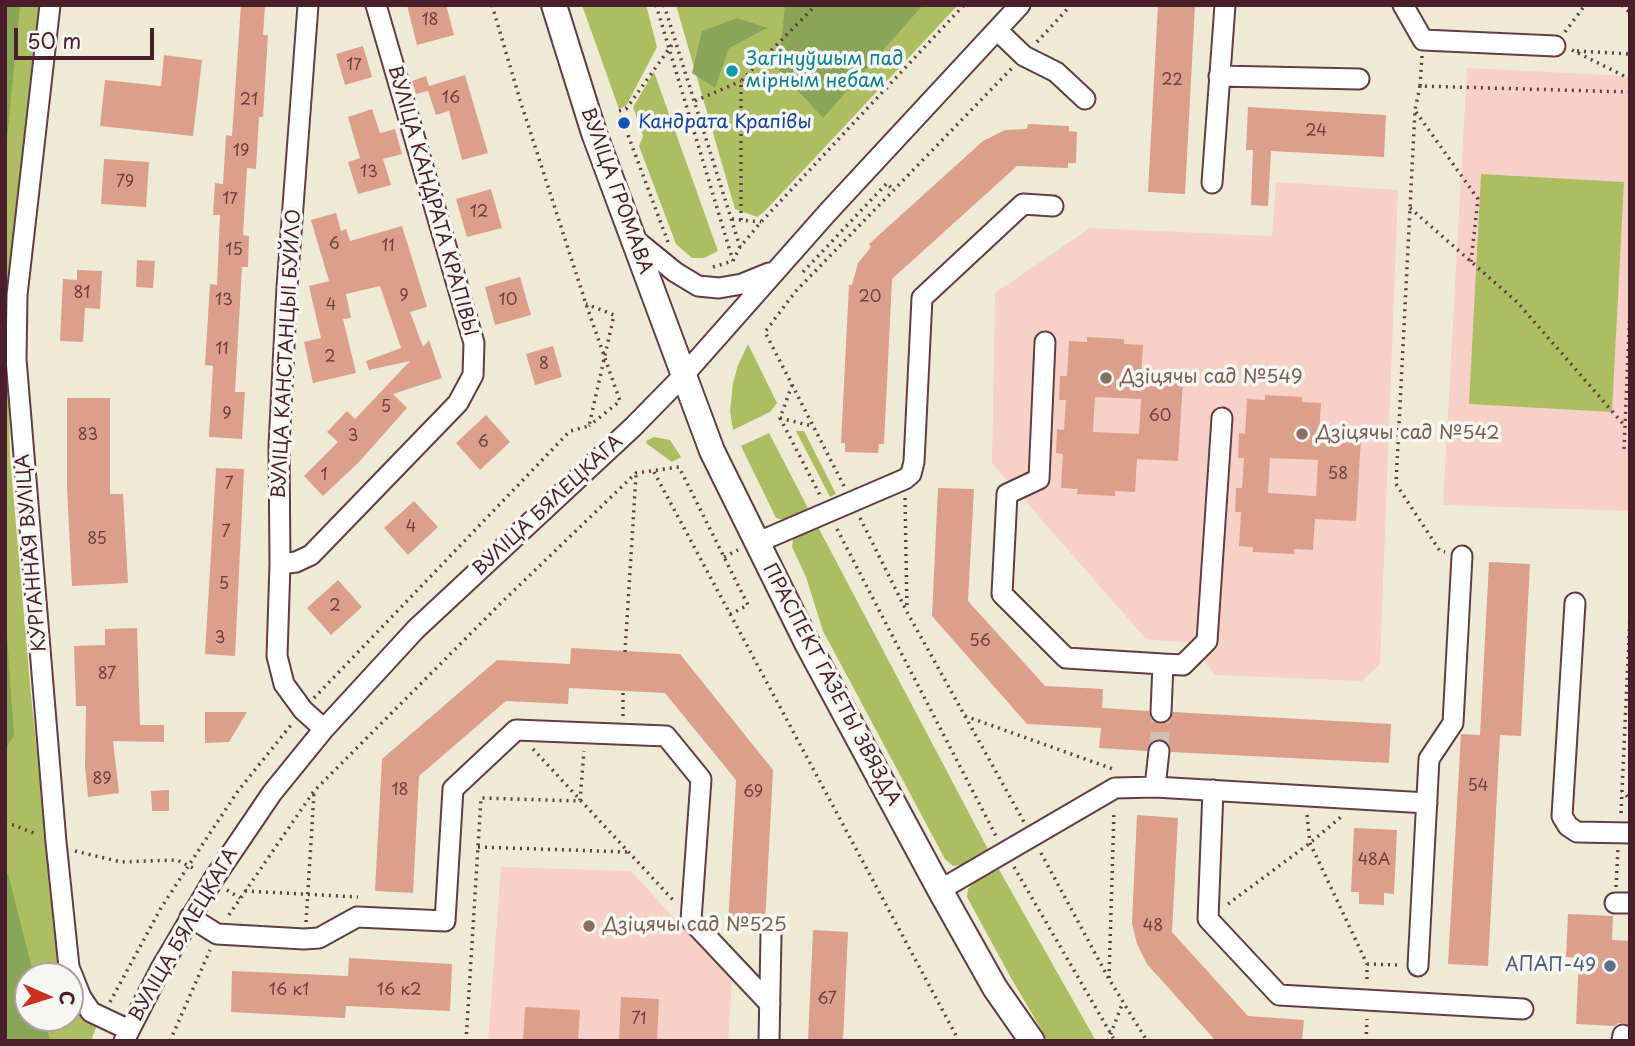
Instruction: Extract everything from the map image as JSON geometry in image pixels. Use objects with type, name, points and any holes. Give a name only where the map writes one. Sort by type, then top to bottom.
[{"type":"main road","name":"ВУЛІЦА ГРОМАВА","points":[[554,5],[594,133],[682,376]]},
{"type":"main road","name":"ПРАСПЕКТ ГАЗЕТЫ ЗВЯЗДА","points":[[682,376],[712,451],[756,542],[940,890],[995,988],[1028,1040]]},
{"type":"street","name":"КУРГАННАЯ ВУЛІЦА","points":[[50,5],[17,295],[16,359],[69,967],[91,1012],[127,1035]]},
{"type":"street","name":"ВУЛІЦА КАНСТАНЦЫІ БУЙЛО","points":[[308,5],[282,380],[277,656],[284,684],[303,710],[324,729]]},
{"type":"street","name":"ВУЛІЦА КАНДРАТА КРАПІВЫ","points":[[280,564],[296,562],[310,555],[458,403],[473,374],[474,343],[376,5]]},
{"type":"street","name":"ВУЛІЦА БЯЛЕЦКАГА","points":[[127,1035],[190,917],[258,813],[324,729],[416,629],[633,427],[1020,5]]},
{"type":"street","points":[[1212,183],[1224,5]]},
{"type":"street","points":[[1403,5],[1423,40],[1555,46]]},
{"type":"street","points":[[997,30],[1024,56],[1056,72],[1085,99]]},
{"type":"street","points":[[1219,76],[1359,79]]},
{"type":"street","points":[[756,542],[905,480],[911,474],[914,462],[922,298],[1023,204],[1052,206]]},
{"type":"street","points":[[632,237],[674,272],[698,286],[719,288],[742,284],[776,270]]},
{"type":"street","points":[[1045,342],[1040,479],[1007,494],[1002,594],[1066,658],[1183,665],[1207,641],[1222,418]]},
{"type":"street","points":[[1418,966],[1429,759],[1453,723],[1462,555]]},
{"type":"street","points":[[1575,603],[1562,816],[1568,826],[1577,832],[1625,833]]},
{"type":"street","points":[[1161,712],[1163,664]]},
{"type":"street","points":[[190,917],[218,934],[304,939],[319,938],[357,917],[445,921],[453,789],[516,730],[667,736],[701,779],[691,920],[770,1004]]},
{"type":"street","points":[[1155,787],[1159,751]]},
{"type":"street","points":[[940,890],[1032,837],[1119,780],[1155,787],[1427,803]]},
{"type":"street","points":[[1213,790],[1208,919],[1279,995],[1523,1009]]},
{"type":"street","points":[[769,1041],[771,935]]},
{"type":"path","points":[[492,5],[520,100],[620,401],[589,426],[570,431]]},
{"type":"path","points":[[656,5],[733,261]]},
{"type":"path","points":[[664,5],[740,247]]},
{"type":"path","points":[[694,102],[741,81],[816,5]]},
{"type":"path","points":[[705,270],[733,261],[740,247],[761,222],[964,5]]},
{"type":"path","points":[[1071,5],[796,292],[765,332],[907,612],[1109,979],[1147,1041]]},
{"type":"path","points":[[1585,5],[1555,46],[1575,51],[1630,54]]},
{"type":"path","points":[[1622,5],[1630,13]]},
{"type":"path","points":[[1423,40],[1420,86],[1415,110],[1396,484],[1440,551],[1462,555]]},
{"type":"path","points":[[671,249],[620,111],[626,109],[674,42]]},
{"type":"path","points":[[1575,51],[1630,79]]},
{"type":"path","points":[[741,81],[741,220]]},
{"type":"path","points":[[1420,86],[1630,92]]},
{"type":"path","points":[[1415,110],[1478,199],[1471,262]]},
{"type":"path","points":[[799,276],[887,183],[893,190]]},
{"type":"path","points":[[1410,208],[1517,302],[1625,426]]},
{"type":"path","points":[[731,219],[761,222]]},
{"type":"path","points":[[789,286],[796,292]]},
{"type":"path","points":[[586,304],[614,315],[589,426]]},
{"type":"path","points":[[1630,307],[1623,450],[1630,450]]},
{"type":"path","points":[[792,385],[780,418],[1005,853],[1115,1041]]},
{"type":"path","points":[[780,418],[813,427]]},
{"type":"path","points":[[170,1041],[218,934],[314,792],[502,602],[636,473],[679,467],[748,605],[729,615]]},
{"type":"path","points":[[654,471],[959,1041]]},
{"type":"path","points":[[625,652],[636,473]]},
{"type":"path","points":[[905,480],[907,612]]},
{"type":"path","points":[[1622,903],[1625,833],[1622,791],[1630,615]]},
{"type":"path","points":[[622,734],[623,690]]},
{"type":"path","points":[[963,715],[1119,780],[1109,979]]},
{"type":"path","points":[[516,730],[691,920]]},
{"type":"path","points":[[580,801],[585,731]]},
{"type":"path","points":[[1622,791],[1630,799]]},
{"type":"path","points":[[304,939],[314,792]]},
{"type":"path","points":[[1304,796],[1310,844],[1367,964]]},
{"type":"path","points":[[466,1041],[481,798],[580,801]]},
{"type":"path","points":[[1208,919],[1310,844],[1361,799]]},
{"type":"path","points":[[5,824],[14,825],[87,855],[115,861],[177,860],[201,873]]},
{"type":"path","points":[[478,847],[629,852]]},
{"type":"path","points":[[225,888],[240,898]]},
{"type":"path","points":[[245,891],[363,897]]},
{"type":"path","points":[[1108,1041],[1123,1002]]},
{"type":"shaded area","points":[[1467,68],[1630,76],[1630,511],[1443,505]]},
{"type":"shaded area","points":[[1276,182],[1398,190],[1380,664],[1362,681],[1215,675],[1190,643],[1146,639],[992,463],[995,293],[1090,228],[1272,236]]},
{"type":"shaded area","name":"Дзіцячы сад №525","points":[[501,867],[631,871],[732,981],[728,1041],[488,1041]]},
{"type":"green space","points":[[5,5],[40,5],[8,285],[10,457],[31,695],[54,915],[62,962],[14,962],[14,1032],[84,1032],[84,1009],[97,1025],[91,1041],[5,1041]]},
{"type":"green space","points":[[5,5],[20,5],[5,160]]},
{"type":"green space","points":[[582,5],[646,5],[657,47],[626,106],[619,109]]},
{"type":"green space","points":[[676,5],[958,5],[757,217],[735,209]]},
{"type":"green space","points":[[785,5],[923,5],[823,118],[779,70]]},
{"type":"green space","points":[[737,18],[767,28],[729,48],[715,88],[692,73],[702,31]]},
{"type":"green space","points":[[654,72],[718,251],[704,258],[692,258],[676,244],[639,146],[643,136],[633,107]]},
{"type":"green space","points":[[1481,174],[1624,182],[1612,412],[1469,404]]},
{"type":"green space","points":[[748,344],[777,403],[770,412],[733,430],[730,411],[733,383]]},
{"type":"green space","points":[[796,431],[804,431],[836,494],[830,497]]},
{"type":"green space","points":[[769,433],[810,512],[784,520],[776,518],[741,446]]},
{"type":"green space","points":[[654,437],[670,440],[681,457],[672,462],[647,444],[646,441]]},
{"type":"green space","points":[[817,525],[990,853],[966,865],[953,866],[945,859],[823,631],[806,577],[792,547],[796,536]]},
{"type":"green space","points":[[5,607],[14,736],[5,749]]},
{"type":"green space","points":[[997,866],[1096,1041],[1048,1041],[1011,978],[967,897],[968,889],[976,879]]},
{"type":"green space","points":[[5,872],[8,874],[30,962],[14,962],[14,1032],[48,1032],[50,1041],[5,1041]]},
{"type":"building","points":[[241,5],[265,5],[263,35],[268,35],[263,117],[259,117],[256,169],[247,168],[243,235],[249,236],[248,267],[242,267],[235,392],[245,392],[242,439],[209,437],[213,366],[205,365],[210,284],[217,285],[220,215],[213,215],[215,183],[223,184],[226,135],[232,136]]},
{"type":"building","points":[[407,5],[446,5],[454,35],[417,45]]},
{"type":"building","points":[[1158,5],[1195,5],[1185,194],[1148,192]]},
{"type":"building","points":[[363,46],[372,77],[345,85],[336,54]]},
{"type":"building","points":[[164,55],[202,60],[193,136],[100,126],[105,80],[161,86]]},
{"type":"building","points":[[465,75],[488,153],[462,160],[449,111],[436,115],[428,91],[416,94],[412,81],[426,76],[429,86]]},
{"type":"building","points":[[1248,107],[1386,115],[1384,157],[1271,151],[1268,206],[1251,205],[1253,150],[1246,150]]},
{"type":"building","points":[[372,109],[380,133],[395,129],[402,154],[383,159],[391,185],[358,194],[348,162],[360,158],[348,117]]},
{"type":"building","points":[[1028,124],[1069,126],[1069,131],[1077,132],[1076,163],[1068,163],[1068,168],[1017,166],[892,279],[884,444],[879,444],[878,453],[845,452],[845,443],[841,443],[849,285],[852,285],[858,263],[871,247],[869,244],[983,141],[1005,130],[1027,129]]},
{"type":"building","points":[[104,159],[149,162],[146,207],[101,204]]},
{"type":"building","points":[[491,189],[502,228],[467,237],[456,199]]},
{"type":"building","points":[[336,213],[341,231],[346,229],[350,241],[402,226],[427,307],[410,312],[423,347],[429,340],[442,378],[393,394],[407,408],[359,462],[323,496],[304,476],[338,442],[327,432],[347,411],[355,419],[410,361],[369,370],[366,361],[401,348],[380,286],[346,294],[351,318],[343,319],[356,373],[313,383],[304,342],[321,338],[309,286],[329,281],[311,220]]},
{"type":"building","points":[[137,260],[155,261],[153,288],[136,287]]},
{"type":"building","points":[[77,270],[102,271],[100,309],[85,308],[83,342],[60,341],[63,279],[77,280]]},
{"type":"building","points":[[520,277],[531,315],[495,325],[485,287]]},
{"type":"building","points":[[1087,337],[1124,339],[1124,344],[1143,345],[1141,378],[1183,381],[1178,461],[1137,459],[1135,492],[1115,491],[1115,496],[1077,494],[1078,489],[1061,488],[1063,454],[1056,453],[1057,429],[1064,430],[1066,400],[1059,400],[1060,376],[1067,376],[1069,341],[1087,342]],"holes":[[[1095,397],[1141,399],[1139,434],[1093,432]]]},
{"type":"building","points":[[553,346],[562,377],[535,385],[526,354]]},
{"type":"building","points":[[1265,395],[1302,397],[1302,402],[1321,403],[1319,437],[1361,439],[1356,521],[1315,519],[1313,550],[1294,549],[1294,554],[1253,552],[1253,547],[1239,546],[1241,512],[1235,512],[1236,488],[1242,488],[1244,458],[1238,458],[1239,433],[1245,434],[1247,399],[1265,400]],"holes":[[[1270,458],[1318,460],[1316,496],[1268,493]]]},
{"type":"building","points":[[67,398],[110,398],[110,494],[123,494],[128,583],[72,586],[67,488]]},
{"type":"building","points":[[486,415],[510,442],[480,470],[456,443]]},
{"type":"building","points":[[216,468],[244,469],[235,656],[205,654]]},
{"type":"building","points":[[938,488],[974,489],[968,601],[1045,686],[1103,689],[1102,708],[1149,711],[1151,718],[1160,724],[1167,722],[1173,712],[1391,724],[1389,763],[1171,752],[1167,742],[1160,739],[1150,743],[1147,751],[1099,748],[1101,728],[1027,724],[932,616]]},
{"type":"building","points":[[414,501],[438,527],[408,555],[384,528]]},
{"type":"building","points":[[1489,562],[1530,564],[1521,736],[1500,735],[1488,966],[1448,964],[1461,734],[1480,735]]},
{"type":"building","points":[[338,580],[362,607],[331,635],[307,608]]},
{"type":"building","points":[[137,628],[140,725],[164,725],[164,742],[113,741],[119,793],[88,797],[85,766],[86,706],[76,706],[74,646],[105,645],[105,629]]},
{"type":"building","points":[[571,648],[680,654],[773,770],[765,925],[728,925],[736,780],[665,693],[569,688],[568,704],[506,701],[419,776],[413,893],[375,891],[382,759],[497,660],[570,664]]},
{"type":"building","points":[[205,712],[247,712],[229,742],[205,743]]},
{"type":"building","points":[[169,790],[169,811],[152,811],[151,791]]},
{"type":"building","points":[[1137,815],[1178,818],[1172,932],[1248,1016],[1304,1020],[1302,1041],[1216,1041],[1147,964],[1137,944],[1132,923]]},
{"type":"building","points":[[1354,828],[1397,830],[1394,894],[1384,893],[1384,905],[1359,904],[1359,892],[1351,892]]},
{"type":"building","points":[[1568,914],[1613,916],[1612,940],[1630,941],[1628,1024],[1576,1024],[1579,958],[1566,957]]},
{"type":"building","points":[[813,930],[848,932],[843,1041],[808,1041]]},
{"type":"building","points":[[349,958],[452,964],[450,1011],[346,1006],[345,1018],[231,1012],[232,971],[348,976]]},
{"type":"building","points":[[621,997],[659,999],[657,1041],[619,1041]]},
{"type":"building","points":[[525,1007],[580,1010],[578,1041],[523,1041]]},
{"type":"tunnel","points":[[1159,751],[1161,712]]},
{"type":"place","name":"Загінуўшым пад мірным небам","points":[[732,71]]},
{"type":"place","name":"Кандрата Крапівы","points":[[624,123]]},
{"type":"place","name":"Дзіцячы сад №549","points":[[1106,378]]},
{"type":"place","name":"Дзіцячы сад №542","points":[[1302,434]]},
{"type":"place","name":"Дзіцячы сад №525","points":[[589,926]]},
{"type":"place","name":"АПАП-49","points":[[1610,966]]}]
